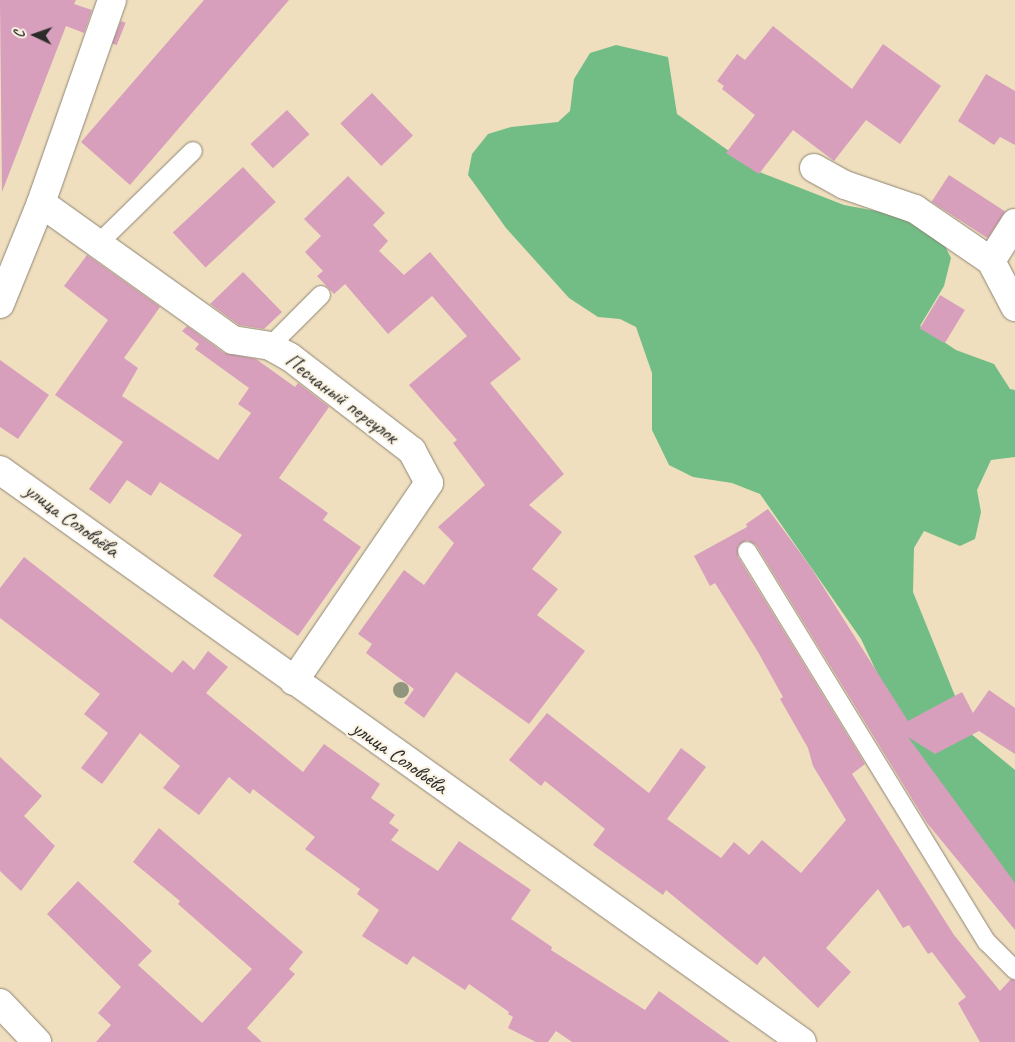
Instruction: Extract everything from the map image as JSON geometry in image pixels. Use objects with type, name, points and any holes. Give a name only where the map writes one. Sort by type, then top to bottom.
[{"type":"street","points":[[0,304],[41,203],[112,0]]},
{"type":"street","points":[[814,168],[845,185],[915,209],[991,261],[1015,307]]},
{"type":"street","name":"Песчаный переулок","points":[[41,203],[100,242],[233,340],[270,346],[290,356],[412,451],[429,483],[294,681]]},
{"type":"street","points":[[991,261],[1015,223]]},
{"type":"street","name":"улица Соловьёва","points":[[0,470],[802,1042]]},
{"type":"street","points":[[0,1003],[37,1042]]},
{"type":"lane","points":[[100,242],[193,151]]},
{"type":"lane","points":[[270,346],[321,295]]},
{"type":"lane","points":[[747,552],[987,942],[1015,970]]},
{"type":"green space","points":[[616,45],[668,57],[677,114],[757,171],[844,205],[903,216],[943,242],[951,258],[944,286],[920,326],[956,350],[994,364],[1010,389],[1015,390],[1015,457],[991,460],[977,490],[981,512],[975,539],[960,546],[924,531],[914,548],[913,592],[970,733],[1015,770],[1015,897],[934,793],[861,639],[760,494],[732,483],[693,477],[669,465],[652,430],[652,373],[636,327],[620,319],[598,317],[569,298],[506,228],[468,175],[472,154],[488,134],[511,127],[558,122],[570,111],[574,79],[590,53]]},
{"type":"building","points":[[0,0],[76,0],[74,4],[92,10],[84,33],[66,26],[2,192]]},
{"type":"building","points":[[204,0],[289,0],[130,185],[81,142]]},
{"type":"building","points":[[121,21],[126,23],[117,45],[112,43]]},
{"type":"building","points":[[773,26],[852,89],[883,44],[941,86],[900,144],[866,120],[834,161],[793,130],[759,174],[726,153],[755,115],[722,89],[724,86],[717,81],[737,54],[745,60]]},
{"type":"building","points":[[986,74],[1015,91],[1015,145],[1000,137],[994,145],[958,121]]},
{"type":"building","points":[[372,93],[413,135],[381,166],[340,124]]},
{"type":"building","points":[[287,110],[310,134],[273,168],[250,144]]},
{"type":"building","points":[[243,167],[276,202],[206,268],[173,232]]},
{"type":"building","points":[[949,175],[1005,211],[988,238],[932,202]]},
{"type":"building","points":[[348,176],[385,213],[373,225],[388,241],[379,251],[404,275],[430,252],[521,359],[490,383],[564,474],[529,505],[562,532],[532,569],[558,589],[537,615],[585,651],[529,724],[456,672],[424,718],[404,703],[414,689],[366,653],[372,644],[358,634],[404,570],[424,585],[454,543],[438,527],[485,485],[453,443],[457,440],[409,385],[467,336],[432,296],[388,334],[345,284],[334,294],[317,276],[323,271],[305,252],[321,236],[304,219]]},
{"type":"building","points":[[87,255],[160,307],[124,358],[138,368],[122,396],[218,460],[251,413],[238,404],[249,388],[195,349],[199,344],[182,331],[187,326],[224,353],[256,359],[295,387],[298,383],[329,407],[279,478],[328,513],[323,520],[361,547],[298,636],[213,576],[242,535],[160,482],[151,496],[127,480],[110,504],[89,489],[123,442],[55,395],[108,320],[64,286]]},
{"type":"building","points":[[243,272],[282,312],[264,329],[239,325],[210,304]]},
{"type":"building","points":[[940,295],[965,310],[945,343],[920,328]]},
{"type":"building","points":[[0,360],[49,395],[18,439],[0,427]]},
{"type":"building","points":[[768,509],[810,566],[908,721],[962,692],[973,713],[989,690],[1015,708],[1015,754],[979,731],[935,754],[908,737],[1015,883],[1015,930],[927,823],[756,545],[747,540],[738,546],[738,557],[865,764],[852,774],[954,935],[1000,991],[1011,979],[1015,980],[1015,1042],[980,1042],[958,1003],[966,997],[932,952],[928,954],[909,925],[903,928],[878,889],[826,948],[851,972],[818,1008],[764,956],[757,965],[666,890],[663,895],[593,845],[605,829],[545,781],[541,786],[509,760],[547,713],[649,793],[681,748],[706,767],[667,819],[721,858],[734,842],[749,855],[762,840],[801,873],[846,820],[813,766],[808,748],[780,699],[783,697],[758,652],[715,583],[710,586],[694,556],[747,527],[746,524]]},
{"type":"building","points":[[24,557],[172,673],[183,660],[194,670],[208,651],[228,667],[206,693],[303,772],[324,744],[380,784],[371,798],[395,815],[389,823],[399,830],[391,840],[438,871],[459,841],[531,890],[511,919],[552,947],[551,950],[645,1010],[659,991],[730,1042],[572,1042],[556,1031],[548,1042],[536,1042],[508,1028],[513,1017],[508,1014],[509,1012],[469,984],[465,990],[413,956],[407,965],[362,936],[379,910],[357,894],[360,889],[305,849],[315,837],[253,789],[250,794],[229,777],[199,815],[163,788],[180,766],[140,733],[102,784],[81,768],[108,733],[84,714],[100,694],[0,618],[0,588]]},
{"type":"building","points":[[0,757],[42,796],[24,816],[55,846],[21,891],[0,871]]},
{"type":"building","points":[[159,828],[303,952],[289,969],[295,974],[247,1028],[262,1042],[96,1042],[111,1025],[98,1013],[121,987],[47,914],[78,881],[152,951],[138,965],[202,1023],[252,969],[178,904],[180,901],[133,862]]}]
